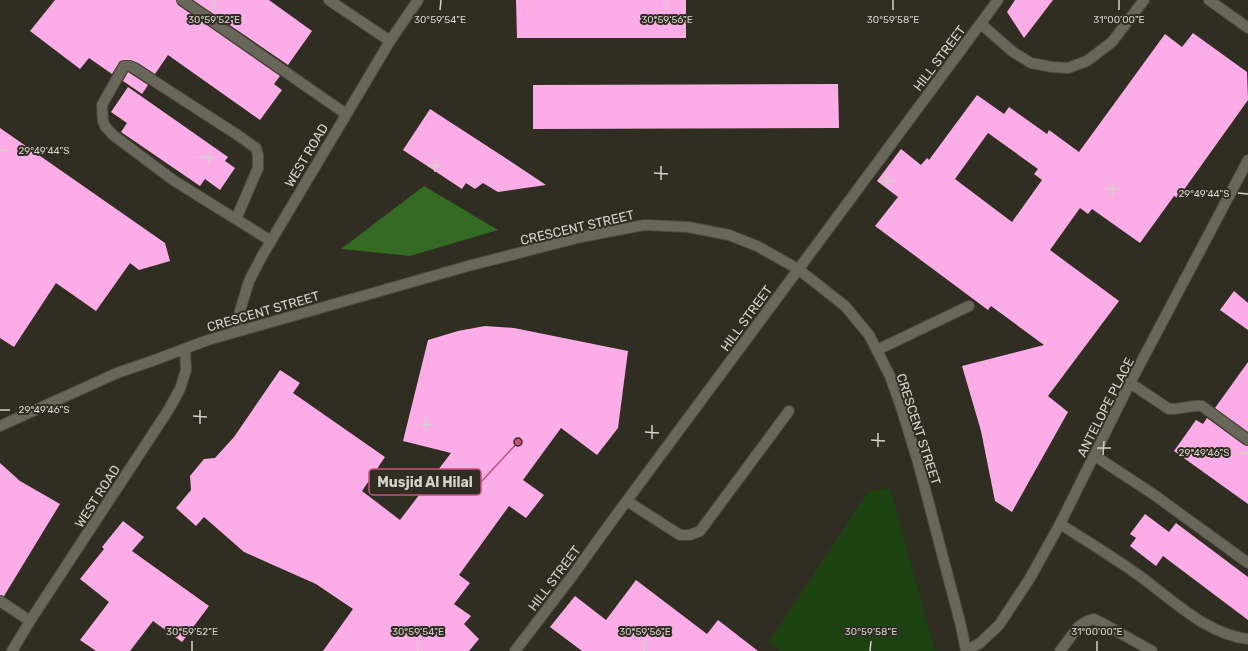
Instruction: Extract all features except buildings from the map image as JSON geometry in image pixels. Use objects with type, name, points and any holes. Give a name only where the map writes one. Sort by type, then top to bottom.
[{"type":"street","points":[[182,0],[346,114]]},
{"type":"street","points":[[329,0],[390,41]]},
{"type":"street","name":"WEST ROAD","points":[[234,332],[249,281],[271,240],[390,41],[418,0]]},
{"type":"street","name":"HILL STREET","points":[[515,651],[573,575],[998,0]]},
{"type":"street","points":[[981,24],[1012,52],[1031,62],[1052,68],[1068,68],[1088,61],[1112,42],[1144,0]]},
{"type":"street","points":[[1209,0],[1248,28]]},
{"type":"street","points":[[236,219],[258,168],[258,155],[256,148],[134,68],[124,66],[102,105],[103,121],[105,126],[113,135],[173,180],[236,219],[271,240]]},
{"type":"street","name":"ANTELOPE PLACE","points":[[966,651],[980,644],[999,625],[1026,584],[1060,524],[1130,384],[1248,160]]},
{"type":"street","name":"CRESCENT STREET","points":[[0,426],[117,373],[234,332],[468,266],[581,237],[644,225],[688,227],[729,235],[757,246],[798,269],[845,306],[870,335],[890,376],[918,462],[961,626],[966,651]]},
{"type":"street","points":[[877,350],[969,306]]},
{"type":"street","name":"WEST ROAD","points":[[12,651],[30,621],[169,409],[180,389],[186,370],[185,349]]},
{"type":"street","points":[[1130,384],[1169,409],[1177,409],[1195,405],[1202,406],[1248,440]]},
{"type":"street","points":[[627,501],[680,535],[690,535],[700,531],[789,411]]},
{"type":"street","points":[[1095,456],[1153,494],[1248,563]]},
{"type":"street","points":[[1060,524],[1134,572],[1206,626],[1248,639]]},
{"type":"street","points":[[0,601],[30,621]]},
{"type":"street","points":[[1060,651],[1078,627],[1087,621],[1094,620],[1152,651]]},
{"type":"green space","points":[[424,186],[498,230],[410,256],[341,249]]},
{"type":"green space","points":[[890,488],[935,651],[780,651],[769,642],[869,491]]},
{"type":"place","name":"Musjid Al Hilal","points":[[518,442]]}]
